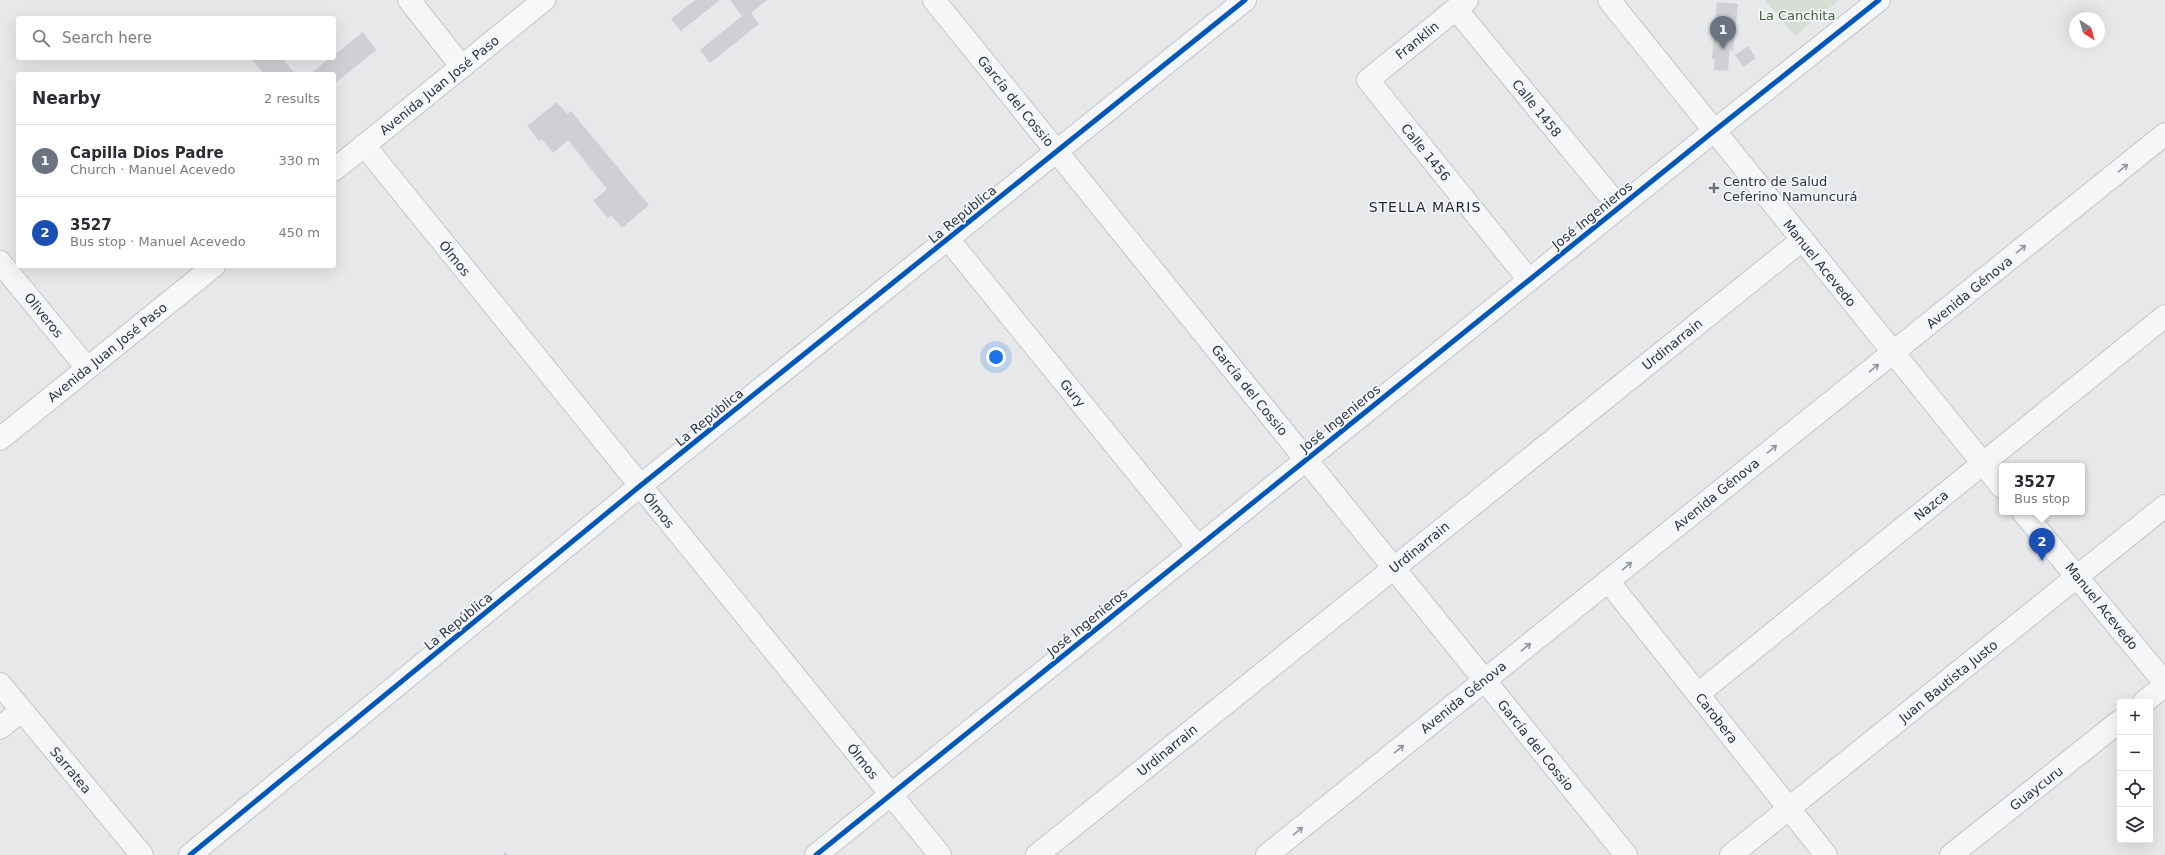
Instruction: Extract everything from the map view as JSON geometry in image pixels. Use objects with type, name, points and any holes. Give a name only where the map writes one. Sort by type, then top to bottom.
[{"type":"main road","name":"Avenida Juan José Paso","points":[[336,168],[544,0]]},
{"type":"main road","name":"Avenida Juan José Paso","points":[[0,439],[212,268]]},
{"type":"street","points":[[408,0],[462,67]]},
{"type":"street","name":"García del Cossio","points":[[934,0],[1626,855]]},
{"type":"street","name":"La República","points":[[190,855],[640,486],[1246,0]]},
{"type":"street","name":"Manuel Acevedo","points":[[1609,0],[1999,484]]},
{"type":"street","name":"José Ingenieros","points":[[816,855],[1714,130],[1879,0]]},
{"type":"street","name":"Franklin","points":[[1368,80],[1461,4]]},
{"type":"street","name":"Calle 1458","points":[[1461,4],[1619,207]]},
{"type":"street","name":"Calle 1456","points":[[1368,80],[1529,280]]},
{"type":"street","name":"Avenida Génova","points":[[1267,855],[2165,134]]},
{"type":"street","name":"Ólmos","points":[[364,145],[940,855]]},
{"type":"street","name":"Gury","points":[[948,239],[1198,547]]},
{"type":"street","name":"Urdinarrain","points":[[1037,855],[1802,240]]},
{"type":"street","name":"Oliveros","points":[[0,262],[87,368]]},
{"type":"street","name":"Nazca","points":[[1698,694],[2165,316]]},
{"type":"street","name":"Juan Bautista Justo","points":[[1731,855],[2165,506]]},
{"type":"street","name":"Manuel Acevedo","points":[[2026,515],[2078,576],[2165,684]]},
{"type":"street","name":"Carobera","points":[[1608,581],[1826,855]]},
{"type":"street","name":"Sarratea","points":[[0,684],[142,855]]},
{"type":"street","points":[[2148,699],[2165,684]]},
{"type":"street","points":[[0,728],[21,711]]},
{"type":"street","name":"Guaycuru","points":[[1951,855],[2117,723]]},
{"type":"green space","name":"La Canchita","points":[[1765,0],[1839,0],[1795,36]]},
{"type":"building","points":[[695,0],[720,0],[681,31],[671,19]]},
{"type":"building","points":[[730,0],[767,0],[751,13],[759,24],[710,63],[700,50],[742,16]]},
{"type":"building","points":[[1717,2],[1738,4],[1733,52],[1730,48],[1728,71],[1714,70],[1715,59],[1712,59]]},
{"type":"building","points":[[363,32],[376,50],[336,82],[336,72],[312,72],[328,60],[336,60],[336,53]]},
{"type":"building","points":[[1748,46],[1756,58],[1743,67],[1735,55]]},
{"type":"building","points":[[253,60],[284,60],[293,72],[262,72]]},
{"type":"building","points":[[557,102],[567,114],[571,111],[649,205],[622,228],[611,215],[608,218],[593,201],[607,189],[568,140],[553,153],[542,139],[539,141],[527,126]]},
{"type":"cycle path","points":[[190,855],[640,486],[1245,0]]},
{"type":"cycle path","points":[[816,855],[1714,131],[1879,0]]},
{"type":"place","name":"Capilla Dios Padre","points":[[1723,49]]},
{"type":"place","name":"Centro de Salud Ceferino Namuncurá","points":[[1714,188]]},
{"type":"place","name":"3527","points":[[2042,561]]},
{"type":"district","name":"STELLA MARIS","points":[[1425,207]]}]
